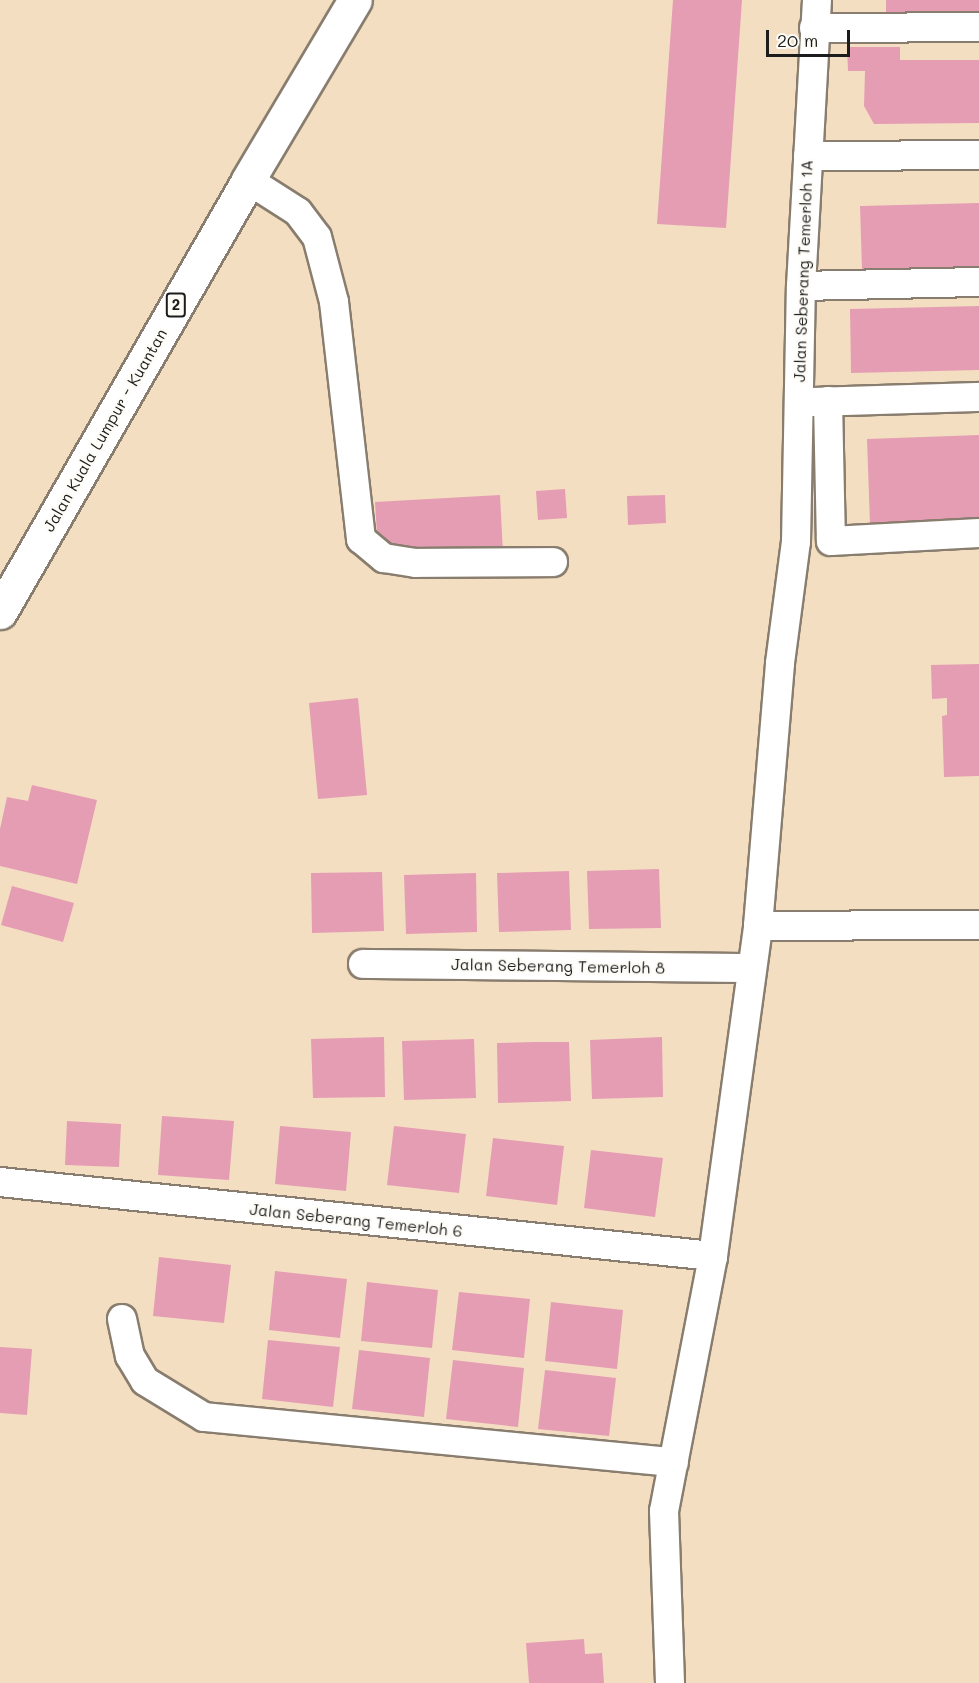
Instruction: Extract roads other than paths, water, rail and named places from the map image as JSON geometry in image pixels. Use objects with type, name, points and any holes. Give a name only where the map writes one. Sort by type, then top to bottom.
[{"type":"highway","name":"Jalan Kuala Lumpur - Kuantan","points":[[0,612],[248,180],[355,0]]},
{"type":"street","name":"Jalan Seberang Temerloh 1A","points":[[670,1683],[664,1511],[713,1256],[758,926],[780,663],[796,542],[801,286],[817,0]]},
{"type":"street","points":[[814,28],[979,27]]},
{"type":"street","points":[[808,156],[979,155]]},
{"type":"street","points":[[248,180],[298,212],[317,237],[334,302],[362,538],[384,558],[416,563],[553,562]]},
{"type":"street","points":[[801,286],[979,282]]},
{"type":"street","points":[[798,402],[979,397]]},
{"type":"street","points":[[828,401],[831,541],[979,533]]},
{"type":"street","points":[[758,926],[979,925]]},
{"type":"street","name":"Jalan Seberang Temerloh 8","points":[[363,964],[752,968]]},
{"type":"street","name":"Jalan Seberang Temerloh 6","points":[[0,1182],[713,1256]]},
{"type":"street","points":[[122,1319],[130,1356],[146,1381],[204,1417],[674,1462]]}]
